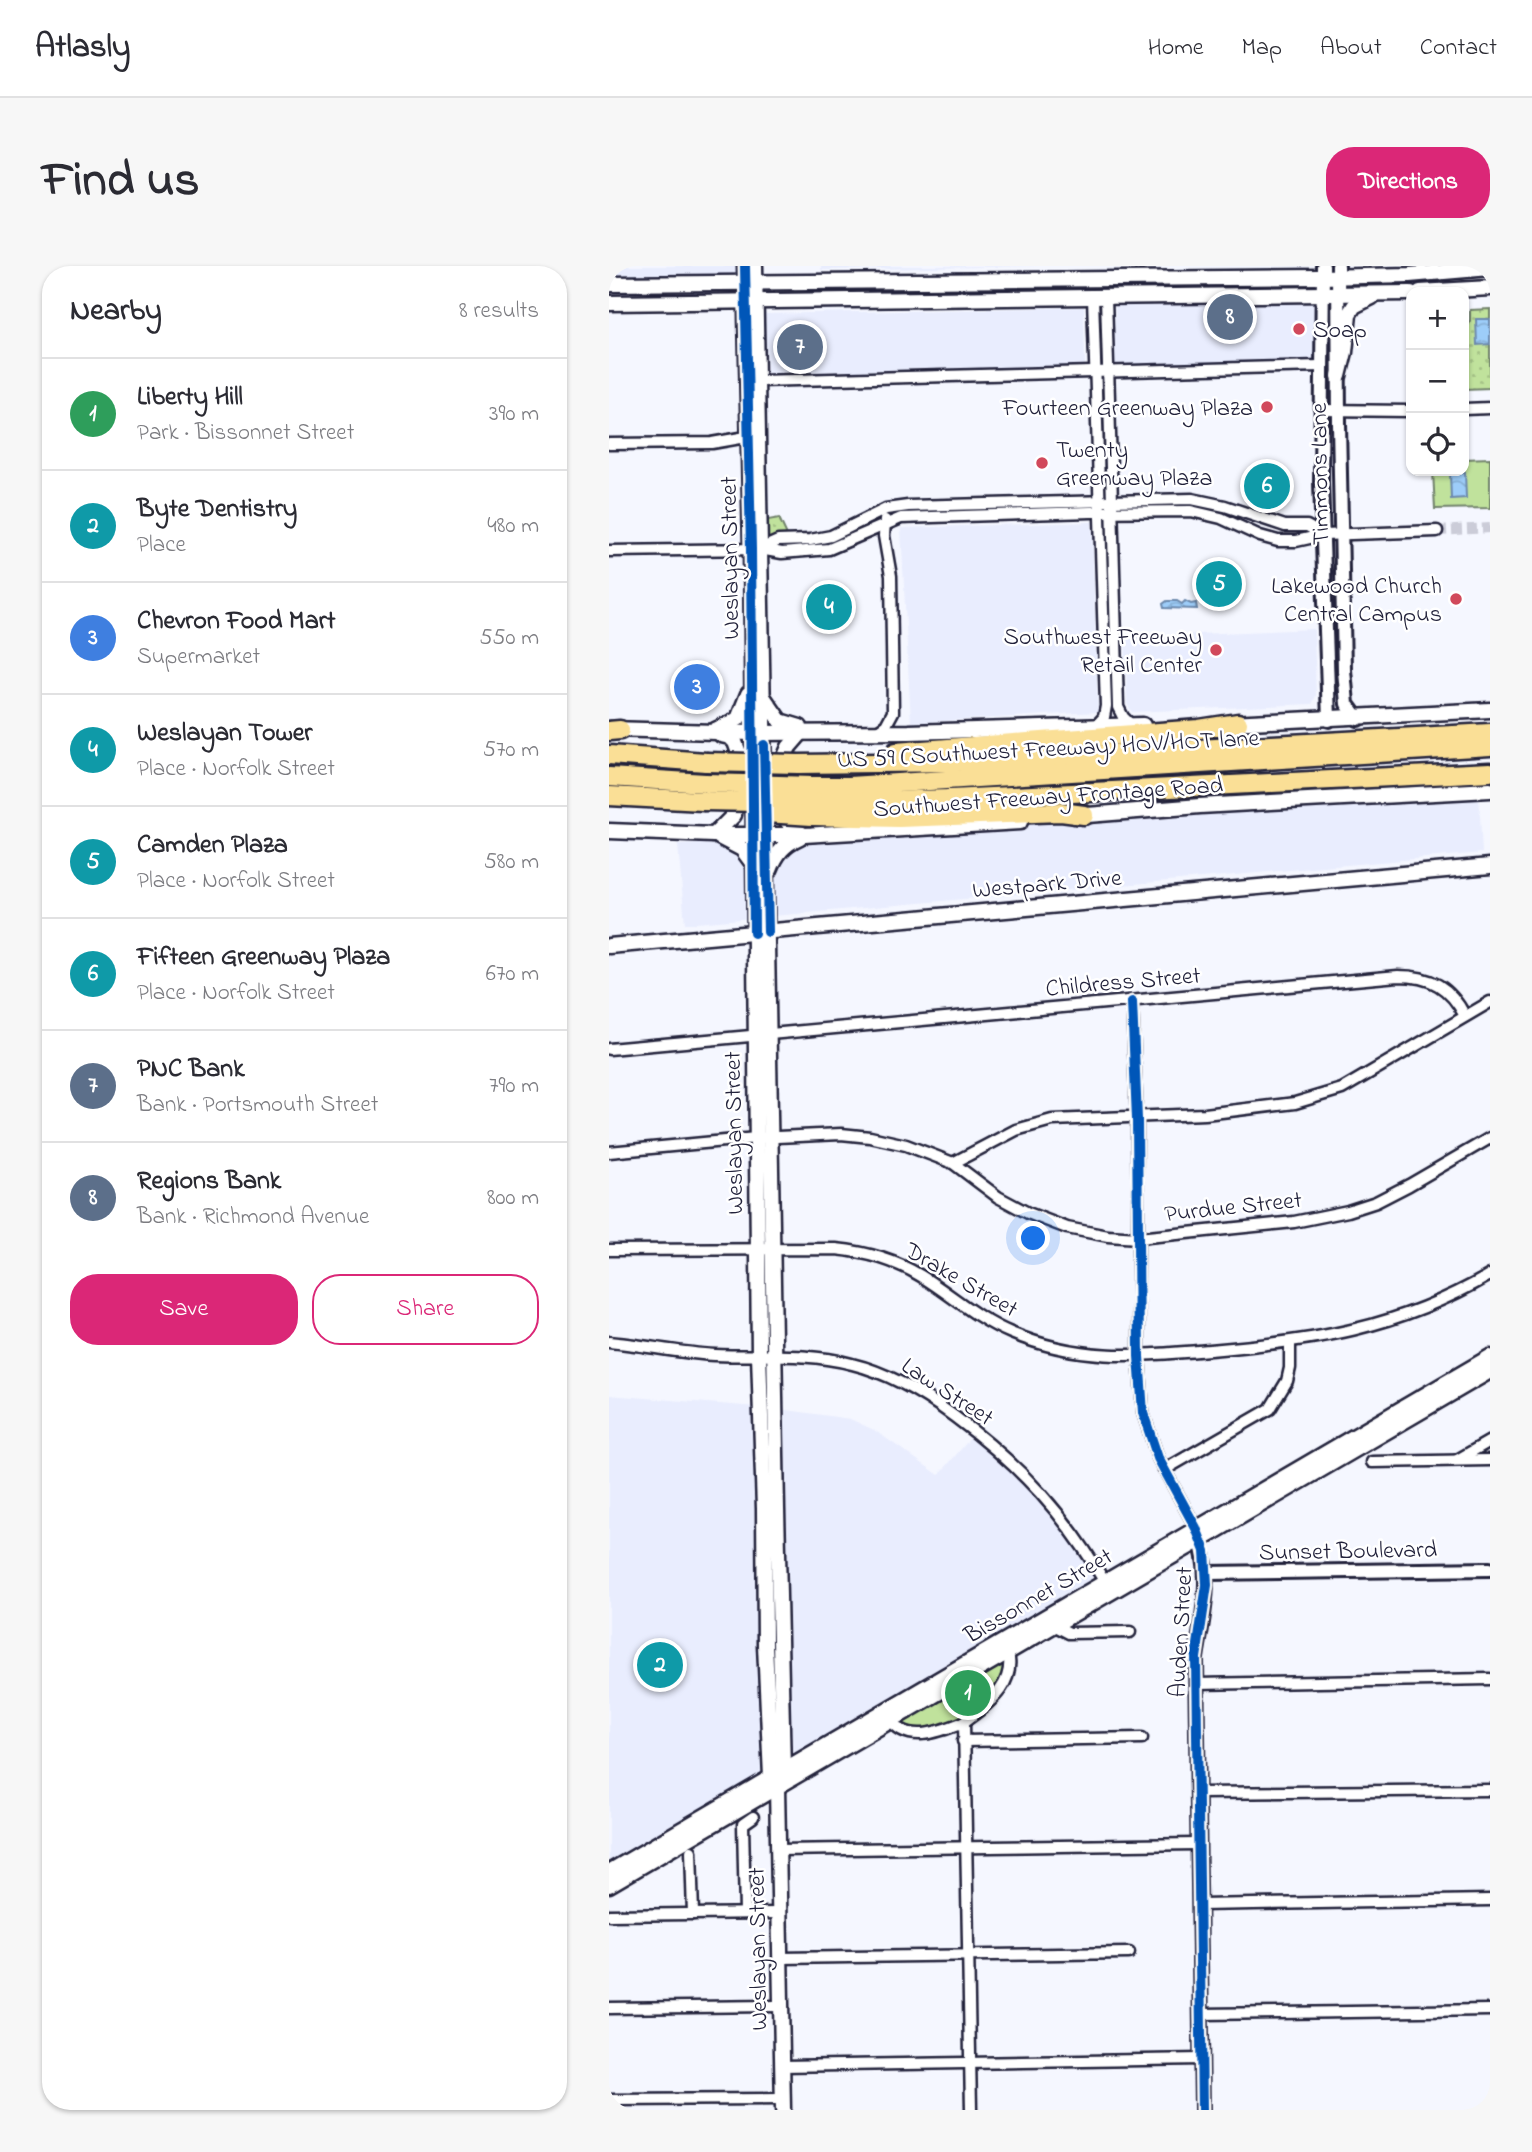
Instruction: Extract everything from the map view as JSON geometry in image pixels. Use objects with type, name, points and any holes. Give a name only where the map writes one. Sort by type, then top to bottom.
[{"type":"highway","points":[[846,764],[871,754],[1199,729],[1238,723]]},
{"type":"highway","points":[[609,755],[706,762],[957,762],[1490,733]]},
{"type":"highway","name":"US 59 (Southwest Freeway) HOV/HOT lane","points":[[609,777],[704,798],[812,802],[849,786],[1490,746]]},
{"type":"highway","points":[[1107,771],[1490,752]]},
{"type":"highway","points":[[609,797],[812,802],[925,801],[1490,772]]},
{"type":"highway","points":[[812,802],[911,817],[1061,812],[1084,815]]},
{"type":"main road","name":"Weslayan Street","points":[[745,266],[751,302],[754,435],[752,682],[758,733],[759,836],[767,876],[761,932]]},
{"type":"main road","name":"Weslayan Street","points":[[750,284],[755,266]]},
{"type":"main road","points":[[609,284],[923,281],[1098,274],[1144,278],[1323,271],[1409,275],[1490,268]]},
{"type":"main road","points":[[1051,298],[1075,289],[1094,287],[1098,274]]},
{"type":"main road","points":[[1100,298],[1106,287],[1144,278]]},
{"type":"main road","points":[[923,281],[924,299]]},
{"type":"main road","points":[[1469,289],[1490,288]]},
{"type":"main road","points":[[609,303],[1406,293]]},
{"type":"main road","points":[[1339,376],[1346,352],[1349,314],[1354,306],[1380,294]]},
{"type":"main road","name":"Weslayan Street","points":[[751,302],[759,381],[754,435]]},
{"type":"main road","name":"Weslayan Street","points":[[755,549],[763,697],[758,733]]},
{"type":"main road","points":[[710,732],[738,719],[744,710],[752,682]]},
{"type":"main road","points":[[763,697],[778,719],[785,724],[822,732]]},
{"type":"main road","points":[[1438,714],[1490,703]]},
{"type":"main road","points":[[613,730],[909,733],[1358,719],[1490,710]]},
{"type":"main road","points":[[710,732],[730,737],[740,756],[734,815],[714,835],[743,849],[753,864]]},
{"type":"main road","points":[[802,732],[785,756],[787,821],[792,828],[804,835]]},
{"type":"main road","name":"Southwest Freeway Frontage Road","points":[[609,831],[804,835],[1490,790]]},
{"type":"main road","points":[[767,876],[789,841],[804,835]]},
{"type":"main road","name":"Weslayan Street","points":[[759,836],[753,864],[761,932],[765,1249],[759,1355],[770,1509]]},
{"type":"main road","name":"Westpark Drive","points":[[609,946],[1490,866]]},
{"type":"main road","name":"Weslayan Street","points":[[765,1249],[775,1355],[770,1509],[783,2105]]},
{"type":"main road","name":"Bissonnet Street","points":[[1353,1444],[1490,1357]]},
{"type":"main road","name":"Bissonnet Street","points":[[609,1872],[888,1716],[1353,1444],[1490,1371]]},
{"type":"main road","name":"Bissonnet Street","points":[[609,1885],[777,1778]]},
{"type":"street","name":"Timmons Lane","points":[[1323,271],[1321,410],[1329,720]]},
{"type":"street","name":"Timmons Lane","points":[[1339,271],[1338,412],[1344,664],[1346,704],[1358,719]]},
{"type":"street","points":[[1100,298],[1108,373],[1118,707],[1132,726]]},
{"type":"street","points":[[1095,727],[1104,717],[1106,706],[1094,374],[1100,298]]},
{"type":"street","points":[[759,381],[1321,366]]},
{"type":"street","points":[[1469,409],[1490,408]]},
{"type":"street","points":[[1321,410],[1406,411]]},
{"type":"street","points":[[609,444],[712,443],[754,435]]},
{"type":"street","points":[[755,549],[778,541],[831,536],[886,509],[1112,499],[1192,499],[1225,506],[1285,527],[1307,526],[1323,535]]},
{"type":"street","points":[[876,733],[893,712],[891,576],[886,509]]},
{"type":"street","points":[[609,551],[755,549],[782,553],[829,549],[901,518],[1099,512],[1191,511],[1221,518],[1278,541],[1296,541],[1323,535],[1437,531]]},
{"type":"street","points":[[1324,576],[1333,610],[1333,635],[1344,664],[1328,671]]},
{"type":"street","points":[[1104,642],[1116,642]]},
{"type":"street","points":[[893,712],[909,733]]},
{"type":"street","name":"Childress Street","points":[[609,1049],[1407,976],[1423,978],[1443,988],[1457,1001],[1465,1016]]},
{"type":"street","name":"Auden Street","points":[[1132,1002],[1137,1118],[1139,1356],[1143,1413],[1164,1470],[1205,1551],[1207,1573],[1196,1658],[1202,2110]]},
{"type":"street","points":[[953,1163],[998,1139],[1036,1124],[1067,1119],[1205,1114],[1295,1103],[1342,1088],[1490,1002]]},
{"type":"street","name":"Purdue Street","points":[[609,1152],[763,1138],[856,1135],[907,1145],[953,1163],[997,1197],[1067,1228],[1108,1236],[1138,1238],[1294,1222],[1348,1211],[1376,1202],[1490,1138]]},
{"type":"street","name":"Drake Street","points":[[609,1250],[836,1249],[865,1253],[886,1259],[921,1276],[972,1313],[1009,1332],[1057,1349],[1139,1356],[1290,1343],[1351,1331],[1436,1302],[1490,1275]]},
{"type":"street","name":"Law Street","points":[[609,1342],[702,1354],[809,1356],[854,1364],[888,1376],[919,1392],[1004,1454],[1072,1530],[1107,1587]]},
{"type":"street","points":[[1164,1470],[1269,1409],[1287,1381],[1290,1343]]},
{"type":"street","points":[[1456,1461],[1490,1441]]},
{"type":"street","points":[[1372,1462],[1490,1460]]},
{"type":"street","name":"Sunset Boulevard","points":[[1207,1573],[1490,1569]]},
{"type":"street","points":[[1049,1622],[1069,1633],[1130,1632]]},
{"type":"street","points":[[888,1716],[903,1732],[918,1734],[938,1733],[964,1722],[1003,1689],[1010,1670],[1006,1647]]},
{"type":"street","points":[[1196,1684],[1490,1679]]},
{"type":"street","points":[[964,1722],[971,2110]]},
{"type":"street","points":[[963,1741],[1142,1738]]},
{"type":"street","points":[[1198,1793],[1490,1790]]},
{"type":"street","points":[[745,1913],[743,1824],[753,1818]]},
{"type":"street","points":[[778,1850],[1197,1844]]},
{"type":"street","points":[[691,1850],[693,1914]]},
{"type":"street","points":[[1200,1905],[1490,1900]]},
{"type":"street","points":[[609,1915],[779,1913]]},
{"type":"street","points":[[780,1958],[1129,1953]]},
{"type":"street","points":[[609,2008],[781,2006]]},
{"type":"street","points":[[1202,2014],[1490,2010]]},
{"type":"street","points":[[782,2066],[1202,2059]]},
{"type":"street","points":[[609,2100],[783,2105]]},
{"type":"shaded area","points":[[609,266],[740,266],[741,276],[609,278]]},
{"type":"shaded area","points":[[821,266],[1039,266],[821,270]]},
{"type":"shaded area","points":[[1316,303],[1317,361],[1114,368],[1115,305]]},
{"type":"shaded area","points":[[1084,307],[1085,366],[767,373],[765,314]]},
{"type":"shaded area","points":[[1092,522],[1098,712],[911,723],[901,528]]},
{"type":"shaded area","points":[[1314,629],[1316,696],[1312,704],[1132,712],[1127,704],[1125,637]]},
{"type":"shaded area","points":[[1479,796],[1482,853],[685,924],[678,845]]},
{"type":"shaded area","points":[[609,1395],[780,1409],[850,1419],[874,1430],[939,1475],[972,1436],[1012,1472],[1050,1512],[1069,1536],[1097,1581],[609,1866]]},
{"type":"green space","points":[[1084,284],[1083,287],[991,292],[936,292],[996,285]]},
{"type":"green space","points":[[913,287],[851,294],[772,293]]},
{"type":"green space","points":[[1490,309],[1490,388],[1469,389],[1470,310]]},
{"type":"green space","points":[[1490,458],[1490,508],[1435,509],[1433,476],[1469,476],[1469,459]]},
{"type":"green space","points":[[779,518],[787,535],[768,540],[768,520]]},
{"type":"green space","points":[[996,1664],[1003,1664],[1005,1668],[998,1682],[976,1707],[962,1717],[931,1728],[915,1728],[900,1723]]},
{"type":"water","points":[[1476,319],[1490,319],[1490,344],[1477,345]]},
{"type":"water","points":[[1450,476],[1465,476],[1466,498],[1451,499]]},
{"type":"water","points":[[1167,601],[1196,603],[1197,609],[1164,608],[1163,604]]},
{"type":"tunnel","points":[[1437,531],[1490,528]]},
{"type":"cycle path","points":[[745,266],[751,549],[754,933]]},
{"type":"cycle path","points":[[764,745],[768,932]]},
{"type":"cycle path","points":[[1132,1002],[1137,1119],[1139,1356],[1143,1413],[1158,1458],[1196,1528],[1205,1551],[1207,1585],[1196,1658],[1202,2110]]},
{"type":"place","name":"Regions Bank","points":[[1230,317]]},
{"type":"place","name":"Soap","points":[[1299,329]]},
{"type":"place","name":"PNC Bank","points":[[800,347]]},
{"type":"place","name":"Fourteen Greenway Plaza","points":[[1267,407]]},
{"type":"place","name":"Twenty Greenway Plaza","points":[[1042,463]]},
{"type":"place","name":"Fifteen Greenway Plaza","points":[[1267,486]]},
{"type":"place","name":"Camden Plaza","points":[[1219,584]]},
{"type":"place","name":"Lakewood Church Central Campus","points":[[1456,599]]},
{"type":"place","name":"Weslayan Tower","points":[[829,607]]},
{"type":"place","name":"Southwest Freeway Retail Center","points":[[1216,650]]},
{"type":"place","name":"Chevron Food Mart","points":[[697,687]]},
{"type":"place","name":"Byte Dentistry","points":[[660,1665]]},
{"type":"place","name":"Liberty Hill","points":[[968,1693]]}]
